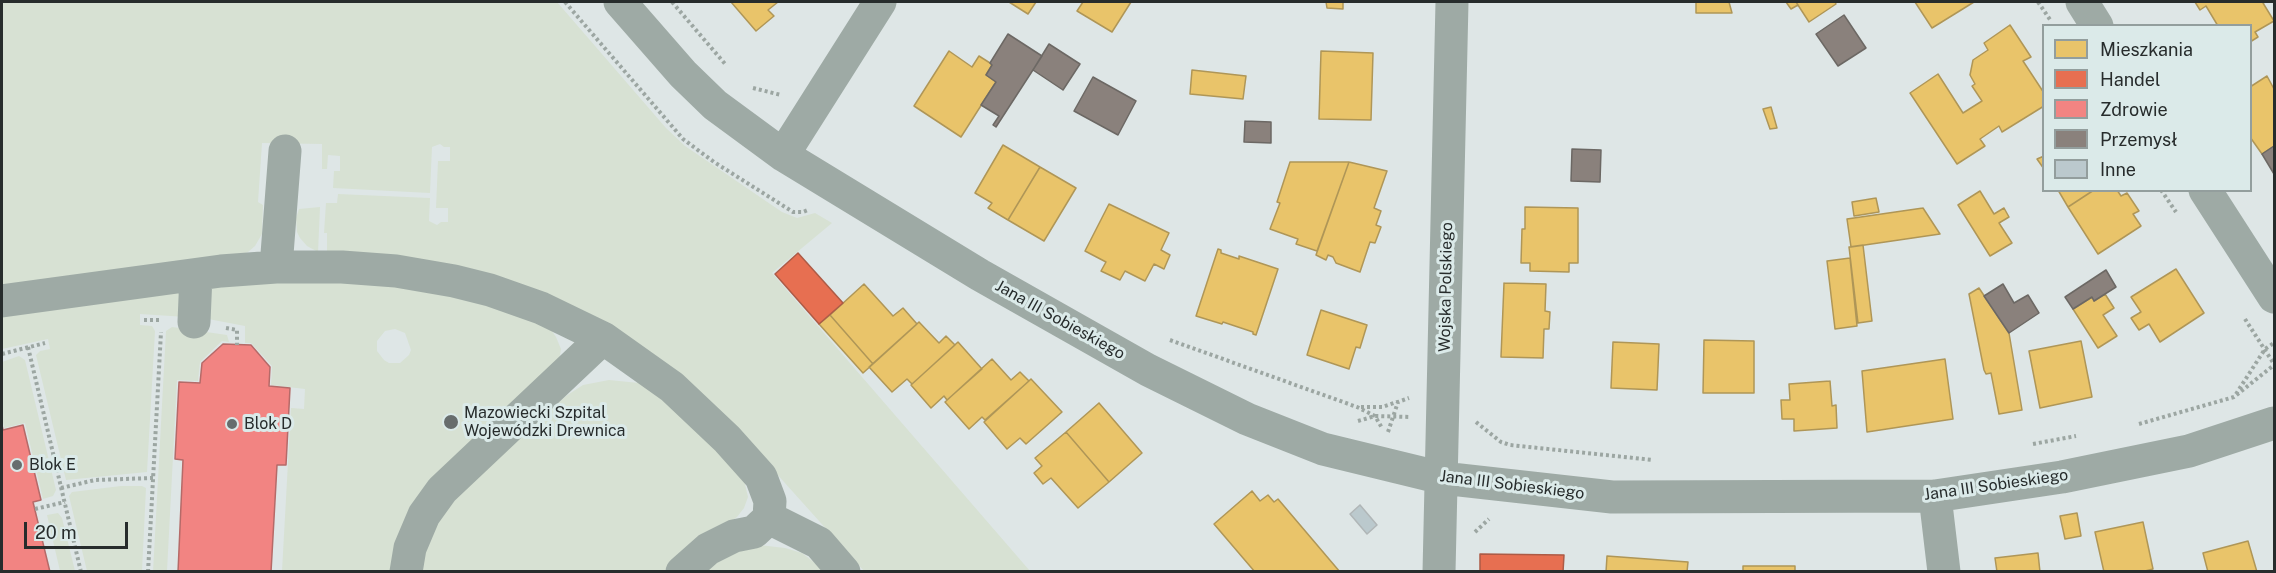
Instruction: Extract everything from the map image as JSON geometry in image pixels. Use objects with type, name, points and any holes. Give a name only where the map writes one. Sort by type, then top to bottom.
[{"type":"street","name":"Jana III Sobieskiego","points":[[620,2],[683,74],[715,105],[783,155],[990,281],[1148,370],[1215,404],[1323,449],[1442,478],[1612,498],[1935,496],[2062,477],[2188,451],[2274,423]]},
{"type":"street","points":[[783,155],[880,2]]},
{"type":"street","name":"Wojska Polskiego","points":[[1439,572],[1452,2]]},
{"type":"street","points":[[2082,2],[2096,24]]},
{"type":"street","points":[[276,267],[285,151]]},
{"type":"street","points":[[2206,192],[2274,297]]},
{"type":"street","points":[[2,301],[196,275],[276,267],[342,267],[396,271],[454,280],[541,308],[603,338],[672,387],[727,439],[761,477],[770,501],[769,518],[754,532],[734,536],[708,549],[682,572]]},
{"type":"street","points":[[178,321],[196,275]]},
{"type":"street","points":[[406,572],[410,548],[424,515],[442,489],[603,338]]},
{"type":"street","points":[[1935,496],[1944,572]]},
{"type":"street","points":[[769,518],[819,543],[844,572]]},
{"type":"path","points":[[672,2],[730,70]]},
{"type":"path","points":[[2038,2],[2053,24]]},
{"type":"path","points":[[745,87],[783,95],[810,114]]},
{"type":"path","points":[[148,572],[153,478],[178,321]]},
{"type":"path","points":[[2,354],[45,343]]},
{"type":"path","points":[[2234,397],[2265,350],[2274,343]]},
{"type":"path","points":[[28,347],[81,572]]},
{"type":"path","points":[[2134,425],[2234,397],[2274,365]]},
{"type":"path","points":[[1357,407],[1382,407],[1405,398],[1412,398]]},
{"type":"path","points":[[1387,436],[1398,402]]},
{"type":"path","points":[[1474,421],[1501,442],[1510,445],[1664,461]]},
{"type":"path","points":[[2028,445],[2082,435]]},
{"type":"path","points":[[61,488],[95,480],[153,478]]},
{"type":"path","points":[[34,509],[65,502]]},
{"type":"green space","points":[[2,2],[557,2],[666,128],[685,146],[782,212],[797,218],[815,213],[832,223],[772,273],[1030,571],[864,571],[731,423],[658,359],[327,253],[327,233],[324,233],[326,203],[337,203],[338,194],[430,198],[429,221],[437,225],[441,222],[448,222],[448,208],[436,208],[438,161],[450,161],[450,147],[440,144],[432,147],[430,193],[333,188],[334,171],[340,171],[340,156],[328,155],[327,169],[322,169],[322,144],[262,143],[258,202],[263,205],[262,234],[255,246],[248,252],[241,255],[2,287]]},
{"type":"green space","points":[[320,207],[318,252],[307,246],[300,238],[296,218],[299,209]]},
{"type":"green space","points":[[259,280],[381,283],[456,295],[527,318],[552,331],[561,349],[559,361],[391,571],[282,571],[291,408],[304,409],[305,389],[271,385],[272,366],[251,343],[245,343],[245,326],[203,318],[205,287]],"holes":[[[395,329],[405,333],[411,350],[409,355],[400,363],[389,363],[384,360],[377,351],[377,341],[385,331]]]},
{"type":"green space","points":[[185,289],[186,317],[140,314],[140,325],[152,326],[155,331],[147,472],[66,480],[36,355],[40,351],[50,349],[48,339],[2,349],[2,315]]},
{"type":"green space","points":[[172,327],[227,335],[229,342],[222,341],[200,362],[198,381],[177,380],[167,571],[153,572],[166,331]]},
{"type":"green space","points":[[19,356],[25,360],[56,490],[53,496],[43,499],[25,423],[4,428],[2,417],[2,362]]},
{"type":"green space","points":[[609,380],[639,383],[677,409],[744,480],[748,497],[737,517],[665,571],[418,572],[431,530],[463,485],[566,396],[583,385]]},
{"type":"green space","points":[[121,486],[146,488],[142,571],[87,571],[69,496],[72,492]]},
{"type":"green space","points":[[58,513],[62,518],[75,571],[60,571],[47,515]]},
{"type":"green space","points":[[759,545],[785,548],[802,553],[827,572],[701,572],[720,557]]},
{"type":"building: Mieszkania","points":[[731,2],[778,2],[768,10],[774,16],[756,31]]},
{"type":"building: Mieszkania","points":[[1009,2],[1036,2],[1028,14]]},
{"type":"building: Mieszkania","points":[[1083,2],[1131,2],[1112,32],[1077,11]]},
{"type":"building: Mieszkania","points":[[1326,2],[1343,2],[1343,9],[1327,8]]},
{"type":"building: Mieszkania","points":[[1696,2],[1729,2],[1732,13],[1696,13]]},
{"type":"building: Mieszkania","points":[[1786,2],[1796,2],[1798,5],[1791,9]]},
{"type":"building: Mieszkania","points":[[1796,2],[1835,2],[1836,4],[1809,22]]},
{"type":"building: Mieszkania","points":[[1915,2],[1974,2],[1932,28]]},
{"type":"building: Mieszkania","points":[[2195,2],[2265,2],[2263,3],[2274,21],[2255,32],[2258,37],[2252,41],[2252,24],[2217,24],[2206,6],[2200,10]]},
{"type":"building: Mieszkania","points":[[2010,25],[2031,57],[2023,61],[2042,90],[2042,107],[2002,132],[1999,126],[1980,139],[1985,146],[1957,164],[1910,93],[1938,74],[1963,113],[1982,101],[1972,86],[1975,84],[1970,75],[1973,60],[1988,50],[1984,43]]},
{"type":"building: Mieszkania","points":[[949,51],[972,67],[979,56],[990,63],[992,65],[986,75],[996,82],[961,137],[914,106]]},
{"type":"building: Mieszkania","points":[[1321,51],[1373,53],[1371,120],[1319,119]]},
{"type":"building: Mieszkania","points":[[1192,70],[1246,76],[1243,99],[1190,94]]},
{"type":"building: Mieszkania","points":[[2267,76],[2274,89],[2274,146],[2262,154],[2252,140],[2252,86]]},
{"type":"building: Mieszkania","points":[[1771,107],[1777,128],[1770,129],[1763,109]]},
{"type":"building: Mieszkania","points":[[1003,145],[1040,167],[1008,220],[988,208],[992,203],[975,193]]},
{"type":"building: Mieszkania","points":[[2042,157],[2042,166],[2037,159]]},
{"type":"building: Mieszkania","points":[[1290,162],[1349,162],[1317,251],[1296,244],[1298,239],[1270,229],[1280,203],[1277,202]]},
{"type":"building: Mieszkania","points":[[1349,162],[1387,171],[1374,208],[1381,211],[1376,225],[1381,227],[1375,243],[1370,242],[1360,272],[1336,263],[1333,257],[1328,255],[1326,260],[1316,255]]},
{"type":"building: Mieszkania","points":[[1040,167],[1076,188],[1044,241],[1008,220]]},
{"type":"building: Mieszkania","points":[[1980,191],[1994,214],[2004,208],[2009,217],[1999,223],[2012,243],[1990,256],[1958,205]]},
{"type":"building: Mieszkania","points":[[2059,192],[2091,192],[2068,207]]},
{"type":"building: Mieszkania","points":[[2091,192],[2118,192],[2121,196],[2127,193],[2139,211],[2133,214],[2141,226],[2098,254],[2068,207]]},
{"type":"building: Mieszkania","points":[[1876,198],[1879,212],[1854,216],[1852,202]]},
{"type":"building: Mieszkania","points":[[1109,204],[1169,233],[1161,250],[1170,255],[1164,269],[1154,264],[1145,281],[1125,271],[1120,280],[1101,271],[1106,262],[1085,251]]},
{"type":"building: Mieszkania","points":[[1525,207],[1578,208],[1578,263],[1569,263],[1569,272],[1530,271],[1530,263],[1521,263]]},
{"type":"building: Mieszkania","points":[[1923,208],[1940,234],[1851,247],[1847,219]]},
{"type":"building: Mieszkania","points":[[1863,245],[1872,321],[1858,323],[1849,247]]},
{"type":"building: Mieszkania","points":[[1218,249],[1221,253],[1239,259],[1239,256],[1278,269],[1256,335],[1223,322],[1222,324],[1196,316]]},
{"type":"building: Mieszkania","points":[[1850,258],[1857,326],[1835,329],[1827,261]]},
{"type":"building: Mieszkania","points":[[2176,269],[2204,313],[2160,342],[2149,324],[2139,330],[2131,318],[2141,312],[2131,297]]},
{"type":"building: Mieszkania","points":[[1504,283],[1546,284],[1545,311],[1550,312],[1549,329],[1544,329],[1543,358],[1501,357]]},
{"type":"building: Mieszkania","points":[[864,284],[893,316],[903,308],[917,324],[873,364],[830,315]]},
{"type":"building: Mieszkania","points":[[1979,288],[2009,333],[2022,410],[1999,414],[1991,373],[1986,374],[1984,370],[1969,294]]},
{"type":"building: Mieszkania","points":[[2105,294],[2114,308],[2103,315],[2117,336],[2098,348],[2073,309],[2092,297],[2094,301]]},
{"type":"building: Mieszkania","points":[[1321,310],[1367,325],[1360,348],[1356,347],[1349,369],[1307,355]]},
{"type":"building: Mieszkania","points":[[830,315],[873,364],[863,373],[819,324]]},
{"type":"building: Mieszkania","points":[[919,322],[939,343],[946,336],[955,345],[912,384],[907,379],[892,392],[869,367]]},
{"type":"building: Mieszkania","points":[[1704,340],[1754,341],[1754,393],[1703,393]]},
{"type":"building: Mieszkania","points":[[2081,341],[2092,397],[2040,408],[2029,351]]},
{"type":"building: Mieszkania","points":[[958,342],[982,369],[947,400],[944,396],[931,408],[911,385]]},
{"type":"building: Mieszkania","points":[[1613,342],[1659,344],[1657,390],[1611,388]]},
{"type":"building: Mieszkania","points":[[992,359],[1011,380],[1020,372],[1029,381],[985,420],[982,417],[969,429],[945,402]]},
{"type":"building: Mieszkania","points":[[1945,359],[1953,419],[1867,432],[1862,371]]},
{"type":"building: Mieszkania","points":[[1031,379],[1062,412],[1026,444],[1020,438],[1007,449],[984,422]]},
{"type":"building: Mieszkania","points":[[1830,381],[1832,406],[1836,405],[1837,428],[1794,431],[1794,419],[1782,419],[1781,400],[1790,400],[1789,384]]},
{"type":"building: Mieszkania","points":[[1099,403],[1142,453],[1109,482],[1066,432]]},
{"type":"building: Mieszkania","points":[[1066,432],[1109,482],[1078,508],[1051,478],[1043,484],[1034,473],[1042,466],[1035,458]]},
{"type":"building: Mieszkania","points":[[1252,491],[1260,501],[1268,495],[1274,502],[1278,499],[1340,572],[1255,572],[1214,524]]},
{"type":"building: Mieszkania","points":[[2077,513],[2081,536],[2065,539],[2060,516]]},
{"type":"building: Mieszkania","points":[[2143,522],[2153,569],[2141,572],[2104,572],[2095,532]]},
{"type":"building: Mieszkania","points":[[2248,541],[2257,572],[2208,572],[2203,553]]},
{"type":"building: Mieszkania","points":[[2038,553],[2040,572],[1997,572],[1995,558]]},
{"type":"building: Mieszkania","points":[[1607,556],[1688,562],[1687,572],[1606,572]]},
{"type":"building: Mieszkania","points":[[1743,566],[1795,566],[1795,572],[1743,572]]},
{"type":"building: Handel","points":[[798,253],[843,303],[819,324],[775,274]]},
{"type":"building: Handel","points":[[1480,554],[1564,555],[1563,572],[1480,572]]},
{"type":"building: Zdrowie","name":"Blok D","points":[[223,344],[251,345],[270,367],[269,386],[290,388],[286,465],[277,465],[271,572],[178,572],[183,460],[175,459],[179,382],[200,383],[202,363]]},
{"type":"building: Zdrowie","name":"Blok E","points":[[2,425],[3,430],[23,425],[41,500],[33,502],[50,572],[2,572]]},
{"type":"building: Przemysł","points":[[1844,15],[1866,48],[1838,66],[1816,34]]},
{"type":"building: Przemysł","points":[[1008,34],[1042,56],[996,127],[993,125],[999,116],[981,105],[996,82],[986,75],[992,65],[990,63]]},
{"type":"building: Przemysł","points":[[1049,44],[1080,64],[1063,90],[1033,70]]},
{"type":"building: Przemysł","points":[[1093,77],[1136,101],[1118,135],[1074,111]]},
{"type":"building: Przemysł","points":[[1245,121],[1271,122],[1271,143],[1244,142]]},
{"type":"building: Przemysł","points":[[2274,146],[2274,174],[2262,154]]},
{"type":"building: Przemysł","points":[[1572,149],[1601,150],[1600,182],[1571,181]]},
{"type":"building: Przemysł","points":[[2106,270],[2116,287],[2094,301],[2092,297],[2073,309],[2065,297]]},
{"type":"building: Przemysł","points":[[2003,284],[2014,303],[2028,295],[2039,313],[2009,333],[1984,296]]},
{"type":"building: Inne","points":[[1360,505],[1377,525],[1367,534],[1350,514]]},
{"type":"place","name":"Mazowiecki Szpital Wojewódzki Drewnica","points":[[451,422]]},
{"type":"place","name":"Blok D","points":[[232,424]]},
{"type":"place","name":"Blok E","points":[[17,465]]}]
